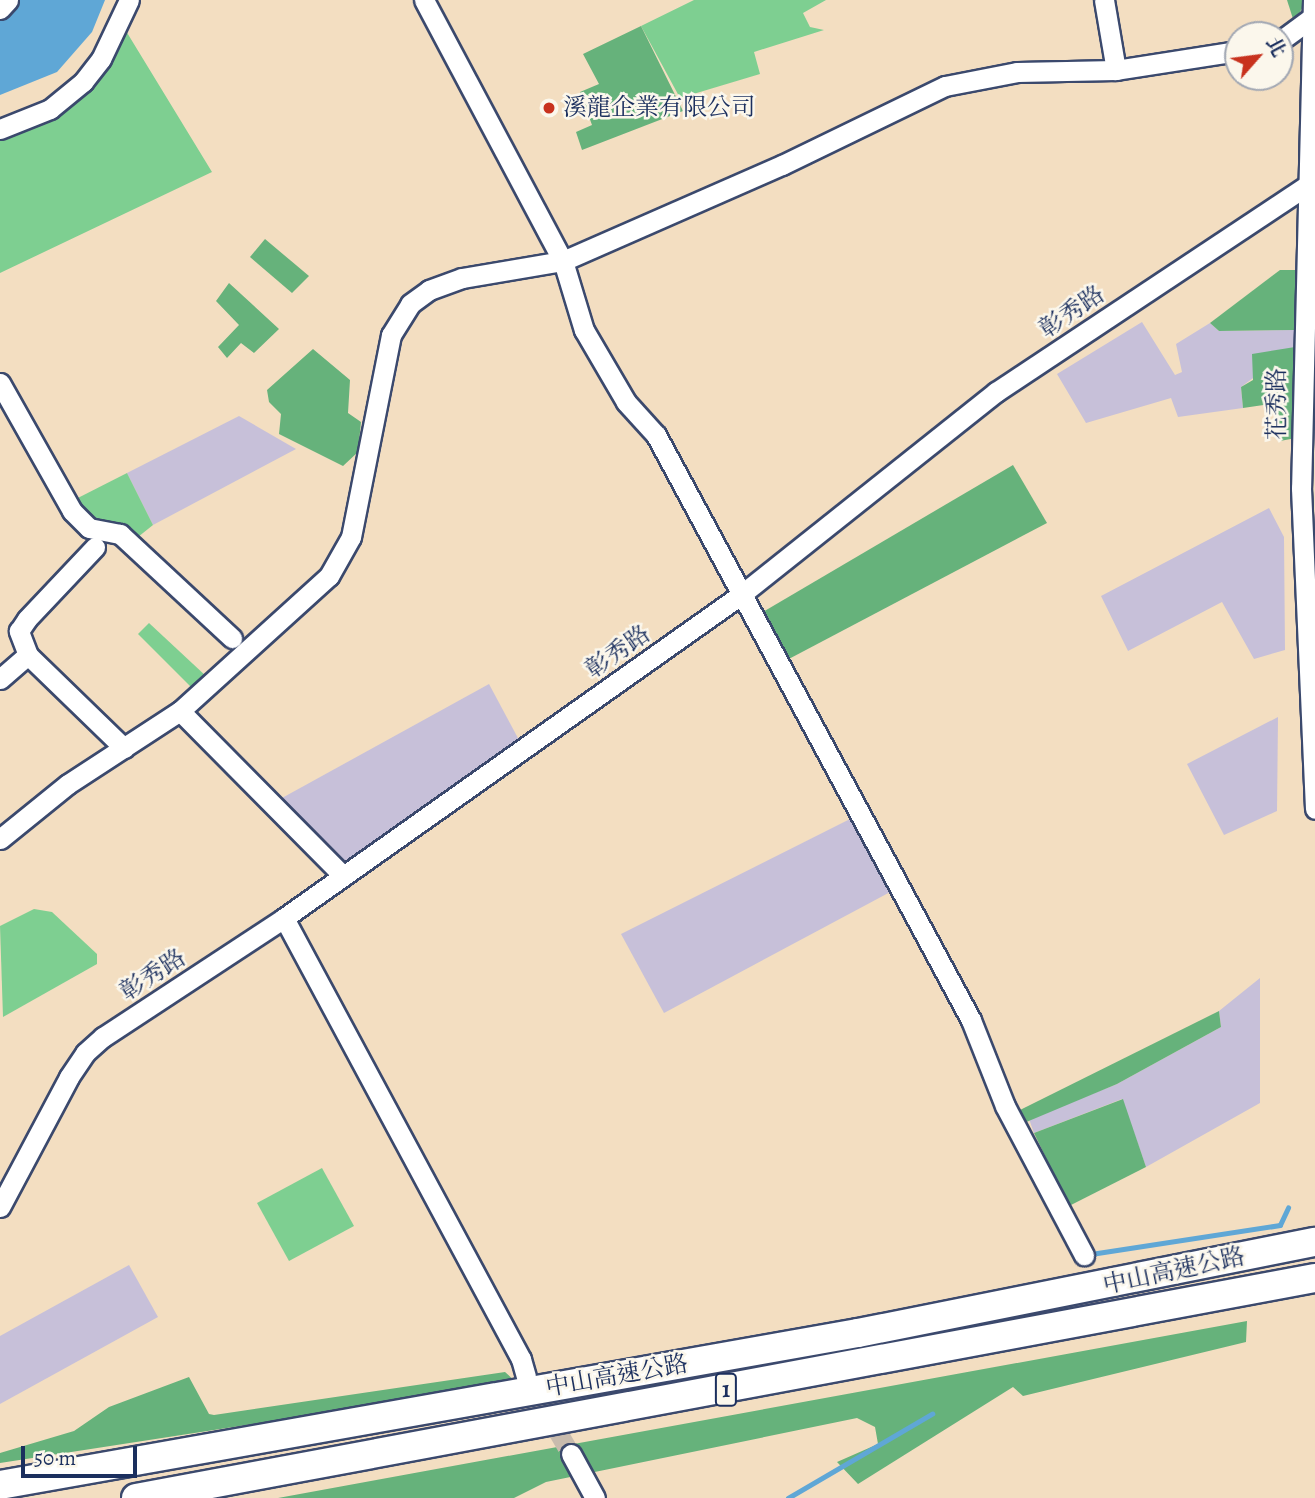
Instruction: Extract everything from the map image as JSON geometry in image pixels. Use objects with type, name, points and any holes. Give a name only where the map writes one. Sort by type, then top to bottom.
[{"type":"highway","name":"中山高速公路","points":[[0,1485],[858,1333],[1315,1242]]},
{"type":"highway","name":"中山高速公路","points":[[136,1498],[1315,1278]]},
{"type":"street","points":[[0,9],[8,0]]},
{"type":"street","points":[[0,130],[50,109],[83,82],[101,59],[129,0]]},
{"type":"street","points":[[424,0],[563,261],[584,330],[626,402],[656,435],[742,594],[971,1020],[1005,1106],[1084,1255]]},
{"type":"street","points":[[1104,0],[1116,70]]},
{"type":"street","points":[[1294,27],[1313,8]]},
{"type":"street","name":"花秀路","points":[[1313,8],[1313,181],[1301,368],[1301,488],[1315,809]]},
{"type":"street","points":[[0,839],[49,798],[180,711],[321,586],[345,552],[387,346],[410,304],[450,280],[563,261],[782,165],[922,93],[1017,72],[1116,70],[1224,53]]},
{"type":"street","name":"彰秀路","points":[[0,1206],[85,1053],[284,918],[742,594],[996,392],[1313,181]]},
{"type":"street","points":[[0,383],[72,511],[89,527],[120,534],[232,638]]},
{"type":"street","points":[[95,547],[19,631],[28,655],[124,748]]},
{"type":"street","points":[[0,679],[28,655]]},
{"type":"street","points":[[180,711],[343,876]]},
{"type":"street","points":[[284,918],[521,1359],[526,1376]]},
{"type":"street","points":[[571,1454],[595,1498]]},
{"type":"shaded area","points":[[1142,322],[1175,375],[1182,372],[1176,344],[1210,323],[1219,331],[1295,330],[1295,347],[1241,387],[1243,408],[1178,417],[1171,398],[1086,423],[1057,374]]},
{"type":"shaded area","points":[[239,416],[296,449],[153,525],[127,473]]},
{"type":"shaded area","points":[[1269,508],[1284,537],[1285,650],[1254,659],[1222,602],[1128,651],[1101,596]]},
{"type":"shaded area","points":[[489,684],[519,740],[345,861],[282,798]]},
{"type":"shaded area","points":[[1278,717],[1277,811],[1224,835],[1187,764]]},
{"type":"shaded area","points":[[854,817],[894,890],[664,1013],[621,934]]},
{"type":"shaded area","points":[[1260,978],[1260,1103],[1146,1167],[1122,1099],[1034,1133],[1029,1119],[1117,1084],[1221,1027],[1219,1011]]},
{"type":"shaded area","points":[[129,1265],[158,1317],[0,1404],[0,1336]]},
{"type":"green space","points":[[694,0],[826,0],[803,13],[810,27],[824,30],[754,52],[760,74],[680,98],[641,26]]},
{"type":"green space","points":[[1287,0],[1307,0],[1294,22]]},
{"type":"green space","points":[[641,26],[683,111],[582,150],[576,132],[592,125],[580,92],[599,84],[583,54]]},
{"type":"green space","points":[[126,31],[212,172],[0,273],[0,132],[78,87]]},
{"type":"green space","points":[[265,239],[309,276],[292,293],[250,257]]},
{"type":"green space","points":[[1280,270],[1296,270],[1295,330],[1219,331],[1210,323]]},
{"type":"green space","points":[[229,283],[279,329],[254,353],[241,343],[227,358],[218,347],[239,325],[216,301]]},
{"type":"green space","points":[[1295,347],[1296,438],[1280,441],[1277,403],[1243,408],[1241,387],[1253,380],[1252,354]]},
{"type":"green space","points":[[313,349],[350,380],[348,413],[361,422],[358,452],[343,466],[279,434],[281,414],[269,402],[267,390]]},
{"type":"green space","points":[[1013,465],[1047,523],[785,661],[761,613]]},
{"type":"green space","points":[[127,473],[153,525],[133,541],[83,526],[68,503]]},
{"type":"green space","points":[[149,623],[207,677],[193,689],[138,634]]},
{"type":"green space","points":[[34,909],[52,912],[97,954],[97,964],[3,1017],[0,926]]},
{"type":"green space","points":[[1219,1011],[1221,1027],[1117,1084],[1024,1123],[1020,1110]]},
{"type":"green space","points":[[1123,1099],[1146,1167],[1069,1206],[1034,1133]]},
{"type":"green space","points":[[322,1168],[354,1226],[289,1261],[257,1203]]},
{"type":"green space","points":[[1247,1321],[1246,1342],[1023,1396],[1013,1387],[858,1484],[837,1462],[878,1444],[875,1427],[857,1418],[546,1482],[514,1498],[278,1498]]},
{"type":"green space","points":[[505,1372],[517,1383],[0,1463],[0,1453],[74,1431],[109,1407],[189,1377],[209,1414],[214,1415]]},
{"type":"water","points":[[11,0],[105,0],[92,32],[57,72],[0,95],[0,15]]},
{"type":"waterway","points":[[1091,1254],[1280,1225],[1288,1208]]},
{"type":"waterway","points":[[788,1498],[932,1414]]},
{"type":"tunnel","points":[[528,1380],[571,1454]]},
{"type":"place","name":"溪龍企業有限公司","points":[[549,108]]}]
